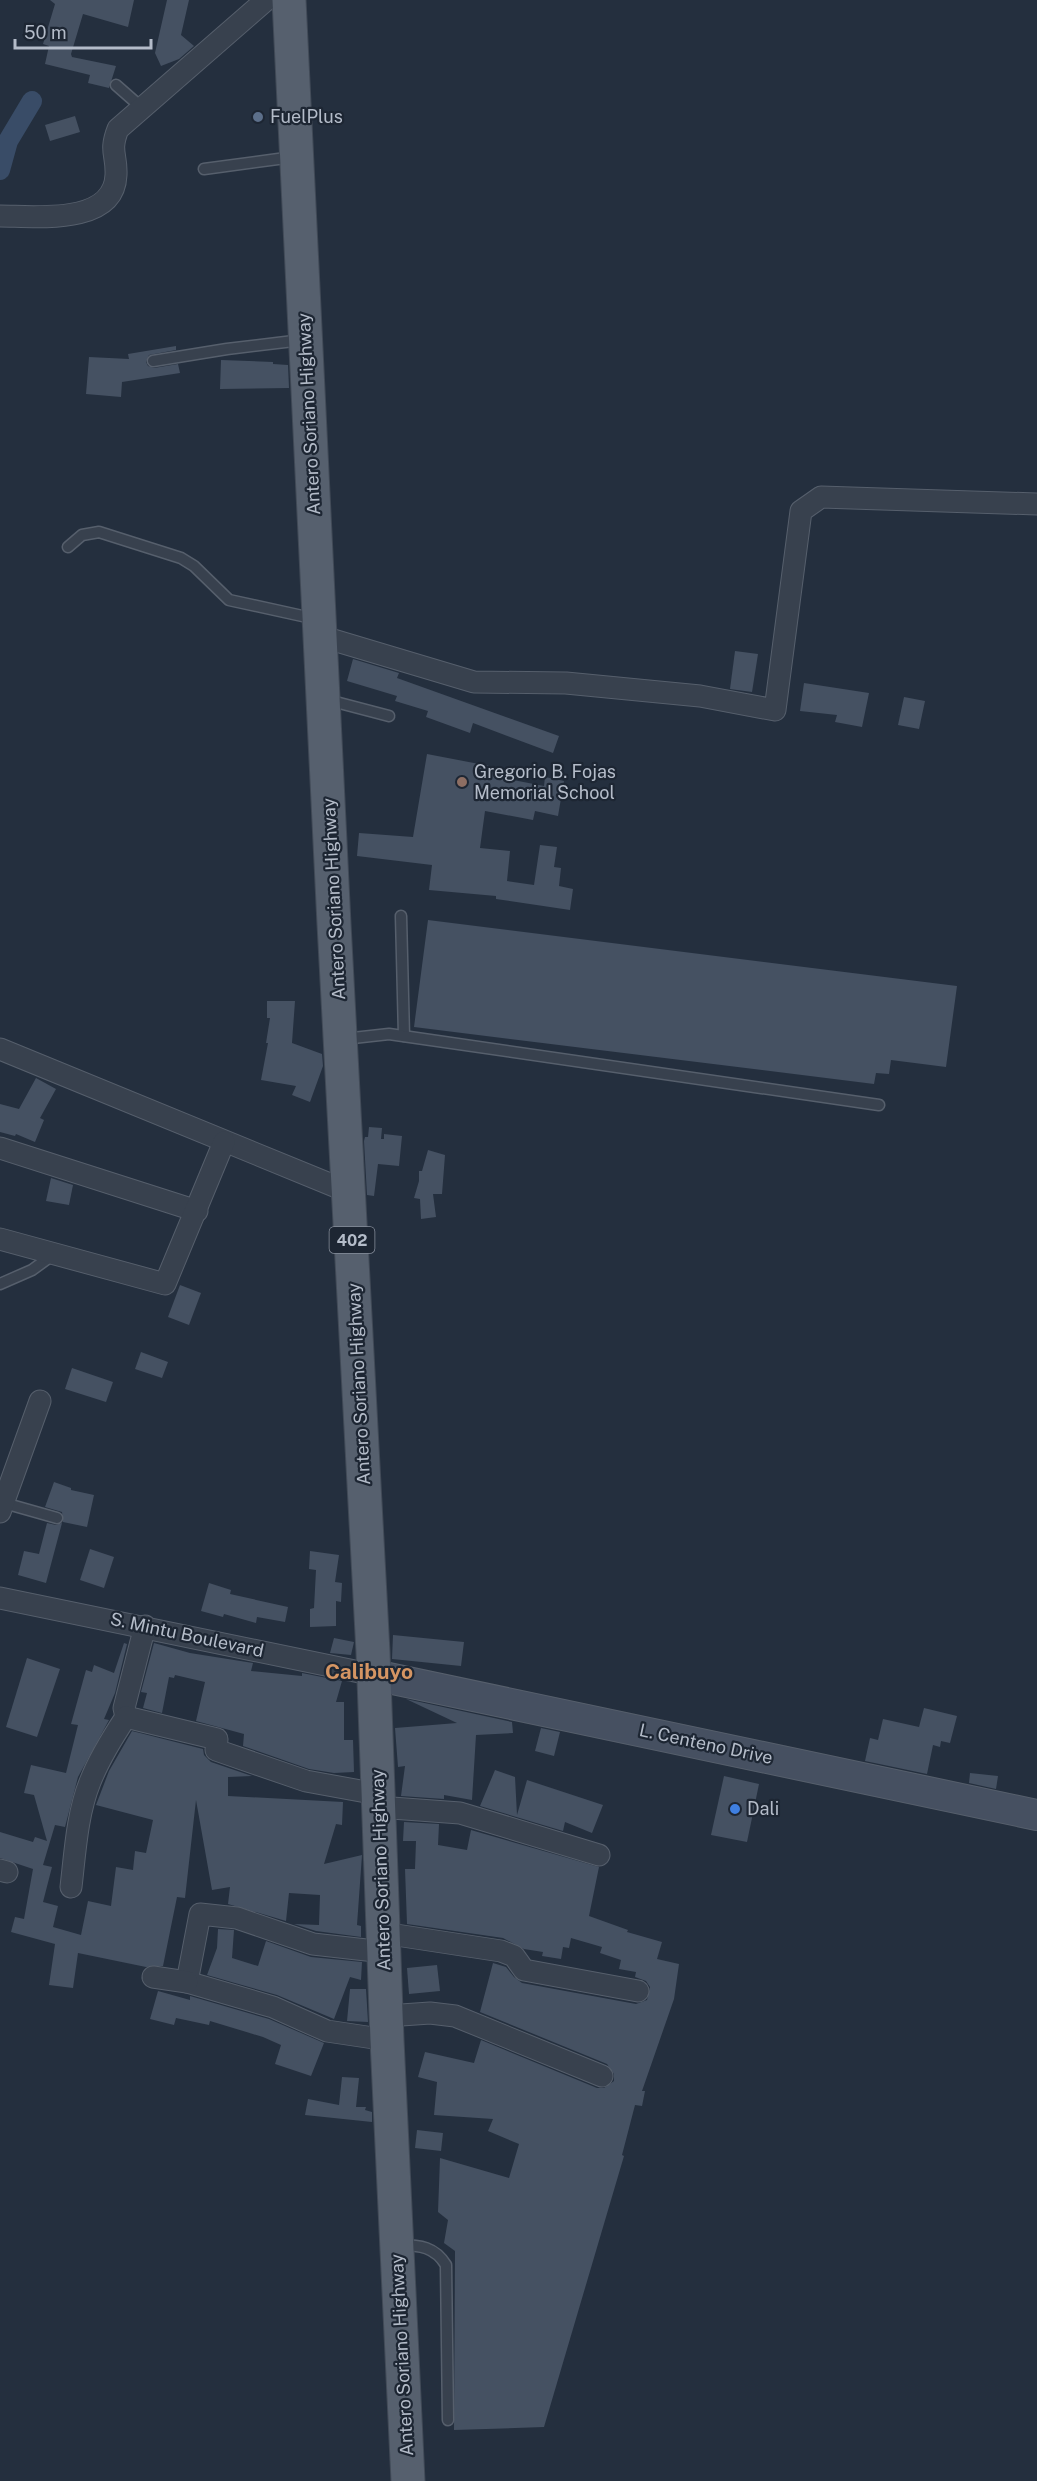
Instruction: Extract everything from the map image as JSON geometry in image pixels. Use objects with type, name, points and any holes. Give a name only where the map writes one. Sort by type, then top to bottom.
[{"type":"main road","name":"Antero Soriano Highway","points":[[289,0],[374,1675],[377,1800],[408,2481]]},
{"type":"street","points":[[0,216],[63,216],[86,212],[99,205],[111,192],[116,175],[112,146],[118,129],[266,0]]},
{"type":"street","points":[[320,628],[474,682],[566,683],[700,696],[775,710],[801,511],[821,497],[1037,504]]},
{"type":"street","points":[[0,1050],[349,1192]]},
{"type":"street","points":[[0,1239],[165,1284],[224,1142]]},
{"type":"street","points":[[0,1148],[197,1211]]},
{"type":"street","points":[[2,1507],[40,1401]]},
{"type":"street","name":"S. Mintu Boulevard","points":[[0,1598],[145,1626],[374,1675]]},
{"type":"street","points":[[71,1887],[77,1838],[89,1784],[106,1749],[126,1717],[124,1708],[145,1626]]},
{"type":"street","name":"L. Centeno Drive","points":[[374,1675],[1037,1815]]},
{"type":"street","points":[[126,1717],[217,1739],[216,1750],[306,1781],[377,1800],[460,1813],[599,1855]]},
{"type":"street","points":[[187,1982],[200,1914],[237,1918],[313,1944],[383,1942],[501,1951],[514,1956],[524,1970],[638,1991]]},
{"type":"street","points":[[153,1977],[187,1982],[273,2007],[327,2031],[387,2028],[430,2013],[455,2016],[602,2076]]},
{"type":"lane","points":[[116,85],[141,108]]},
{"type":"lane","points":[[204,169],[296,157]]},
{"type":"lane","points":[[153,361],[227,349],[306,340]]},
{"type":"lane","points":[[68,547],[82,535],[99,532],[181,558],[194,566],[229,600],[320,628]]},
{"type":"lane","points":[[325,699],[389,716]]},
{"type":"lane","points":[[401,916],[404,1036]]},
{"type":"lane","points":[[341,1039],[389,1034],[879,1105]]},
{"type":"lane","points":[[0,1284],[32,1270],[55,1254]]},
{"type":"lane","points":[[2,1507],[57,1518]]},
{"type":"lane","points":[[397,2245],[417,2245],[430,2249],[447,2265],[448,2420]]},
{"type":"building","points":[[50,0],[134,0],[128,27],[83,14],[71,54],[72,57],[116,66],[109,88],[88,83],[90,75],[45,64],[49,46],[43,44],[55,4]]},
{"type":"building","points":[[167,0],[189,0],[181,35],[194,46],[179,59],[161,66],[155,53]]},
{"type":"building","points":[[75,116],[80,132],[50,141],[45,125]]},
{"type":"building","points":[[176,346],[176,350],[149,355],[146,362],[148,366],[154,368],[178,364],[180,373],[122,382],[121,397],[86,394],[89,357],[129,359],[128,354]]},
{"type":"building","points":[[221,360],[273,362],[273,364],[288,365],[289,388],[220,389]]},
{"type":"building","points":[[735,651],[758,654],[752,692],[730,689]]},
{"type":"building","points":[[353,659],[399,673],[397,678],[559,736],[553,753],[473,723],[470,733],[426,717],[428,711],[395,701],[397,696],[347,681]]},
{"type":"building","points":[[804,683],[869,693],[862,727],[835,722],[837,715],[800,711]]},
{"type":"building","points":[[904,697],[925,701],[919,729],[898,725]]},
{"type":"building","points":[[427,754],[500,768],[498,777],[544,786],[545,777],[564,781],[558,816],[535,811],[533,820],[485,811],[480,848],[510,851],[507,881],[534,885],[540,845],[557,847],[554,867],[561,868],[559,886],[573,889],[570,910],[496,899],[496,896],[429,890],[432,865],[357,856],[359,833],[413,837]]},
{"type":"building","points":[[428,920],[957,986],[946,1067],[891,1060],[889,1074],[876,1073],[874,1084],[414,1027]]},
{"type":"building","points":[[267,1001],[295,1001],[292,1043],[322,1054],[323,1066],[310,1102],[292,1095],[296,1086],[261,1080],[270,1018],[267,1018]]},
{"type":"building","points":[[36,1078],[56,1089],[40,1118],[44,1120],[35,1142],[16,1134],[15,1136],[0,1132],[0,1104],[19,1109]]},
{"type":"building","points":[[369,1127],[382,1128],[381,1139],[384,1139],[384,1134],[402,1136],[399,1166],[378,1164],[374,1196],[367,1195],[364,1141],[365,1137],[368,1137]]},
{"type":"building","points":[[428,1150],[445,1155],[442,1194],[433,1194],[436,1217],[421,1219],[420,1199],[414,1198],[419,1181],[419,1171],[422,1171]]},
{"type":"building","points":[[51,1178],[73,1185],[69,1205],[46,1201]]},
{"type":"building","points":[[180,1285],[201,1293],[189,1325],[168,1317]]},
{"type":"building","points":[[141,1352],[168,1362],[162,1378],[135,1369]]},
{"type":"building","points":[[72,1368],[113,1382],[106,1402],[65,1389]]},
{"type":"building","points":[[54,1482],[71,1488],[71,1490],[94,1495],[87,1527],[63,1522],[62,1512],[45,1507]]},
{"type":"building","points":[[47,1523],[56,1525],[62,1523],[46,1583],[18,1575],[24,1551],[39,1554]]},
{"type":"building","points":[[90,1549],[114,1557],[104,1588],[80,1580]]},
{"type":"building","points":[[310,1551],[339,1555],[335,1582],[342,1583],[341,1602],[336,1601],[336,1626],[310,1627],[310,1609],[314,1608],[316,1570],[309,1569]]},
{"type":"building","points":[[209,1583],[231,1590],[230,1594],[288,1607],[285,1622],[257,1617],[256,1623],[224,1614],[223,1617],[201,1611]]},
{"type":"building","points":[[393,1635],[464,1642],[461,1666],[392,1659]]},
{"type":"building","points":[[334,1638],[354,1642],[351,1655],[330,1653]]},
{"type":"building","points":[[124,1643],[127,1644],[115,1693],[104,1719],[109,1720],[78,1777],[65,1827],[55,1825],[43,1865],[52,1867],[43,1902],[58,1906],[53,1927],[81,1935],[88,1901],[111,1906],[116,1867],[133,1870],[135,1851],[146,1853],[153,1820],[96,1805],[109,1771],[132,1731],[203,1749],[204,1755],[211,1762],[252,1776],[228,1777],[228,1796],[343,1802],[342,1825],[336,1824],[324,1864],[362,1855],[357,1925],[361,1926],[361,1937],[316,1931],[294,1924],[319,1925],[320,1895],[289,1893],[286,1921],[228,1904],[230,1887],[212,1890],[196,1800],[185,1898],[177,1897],[163,1966],[146,1967],[78,1953],[73,1988],[49,1985],[55,1944],[11,1932],[15,1917],[24,1919],[33,1869],[0,1858],[0,1832],[33,1842],[35,1837],[47,1841],[34,1795],[24,1793],[31,1765],[66,1773],[78,1725],[71,1724],[86,1670],[92,1672],[94,1665],[114,1673]]},
{"type":"building","points":[[154,1643],[190,1653],[253,1663],[251,1671],[302,1676],[302,1673],[342,1681],[336,1702],[344,1702],[344,1740],[353,1740],[354,1772],[334,1773],[309,1769],[243,1746],[244,1734],[196,1721],[205,1682],[175,1675],[174,1678],[169,1677],[162,1713],[143,1708],[147,1693],[141,1692]]},
{"type":"building","points":[[27,1658],[60,1669],[37,1737],[6,1727]]},
{"type":"building","points":[[406,1699],[512,1722],[513,1733],[476,1735],[472,1800],[444,1795],[444,1799],[401,1796],[405,1766],[398,1767],[395,1728],[457,1723]]},
{"type":"building","points":[[924,1708],[957,1716],[950,1743],[941,1741],[940,1747],[933,1745],[927,1774],[865,1761],[870,1738],[878,1740],[883,1719],[919,1727]]},
{"type":"building","points":[[541,1728],[560,1732],[554,1756],[535,1751]]},
{"type":"building","points":[[495,1770],[515,1777],[517,1815],[527,1780],[603,1805],[592,1833],[565,1822],[563,1831],[480,1806]]},
{"type":"building","points":[[970,1773],[998,1776],[996,1789],[969,1783]]},
{"type":"building","name":"Dali","points":[[724,1776],[759,1784],[747,1842],[711,1835]]},
{"type":"building","points":[[404,1822],[439,1824],[438,1845],[467,1850],[471,1830],[599,1867],[589,1916],[628,1930],[627,1932],[662,1942],[657,1959],[679,1964],[674,1999],[642,2091],[645,2091],[642,2106],[635,2105],[622,2155],[624,2156],[544,2427],[454,2430],[455,2251],[444,2243],[448,2220],[438,2212],[440,2158],[509,2178],[519,2144],[488,2131],[493,2119],[434,2115],[437,2082],[418,2077],[425,2052],[474,2063],[481,2040],[597,2088],[604,2088],[614,2081],[614,2074],[607,2064],[480,2012],[493,1963],[506,1967],[522,1983],[636,2004],[647,2000],[650,1987],[646,1981],[635,1977],[636,1972],[619,1969],[621,1960],[600,1953],[602,1947],[571,1938],[569,1948],[563,1947],[561,1959],[542,1956],[543,1952],[524,1949],[503,1938],[407,1924],[405,1869],[415,1869],[416,1841],[403,1841]]},
{"type":"building","points":[[218,1929],[234,1930],[232,1958],[258,1966],[266,1941],[311,1957],[362,1962],[361,1980],[350,1977],[334,2019],[277,1995],[207,1975],[217,1948]]},
{"type":"building","points":[[437,1965],[440,1991],[409,1994],[407,1968]]},
{"type":"building","points":[[350,1989],[366,1989],[368,2022],[347,2021]]},
{"type":"building","points":[[158,1991],[190,2000],[190,1996],[269,2019],[324,2043],[311,2076],[275,2064],[281,2045],[263,2037],[210,2021],[209,2025],[176,2018],[174,2025],[150,2019]]},
{"type":"building","points":[[342,2077],[359,2078],[356,2107],[366,2107],[365,2110],[372,2112],[372,2122],[305,2115],[308,2099],[339,2105]]},
{"type":"building","points":[[417,2130],[443,2133],[441,2151],[415,2148]]},
{"type":"waterway","points":[[0,170],[8,141],[32,101]]},
{"type":"place","name":"FuelPlus","points":[[258,117]]},
{"type":"place","name":"Gregorio B. Fojas Memorial School","points":[[462,782]]},
{"type":"place","name":"Dali","points":[[735,1809]]},
{"type":"district","name":"Calibuyo","points":[[369,1672]]}]
